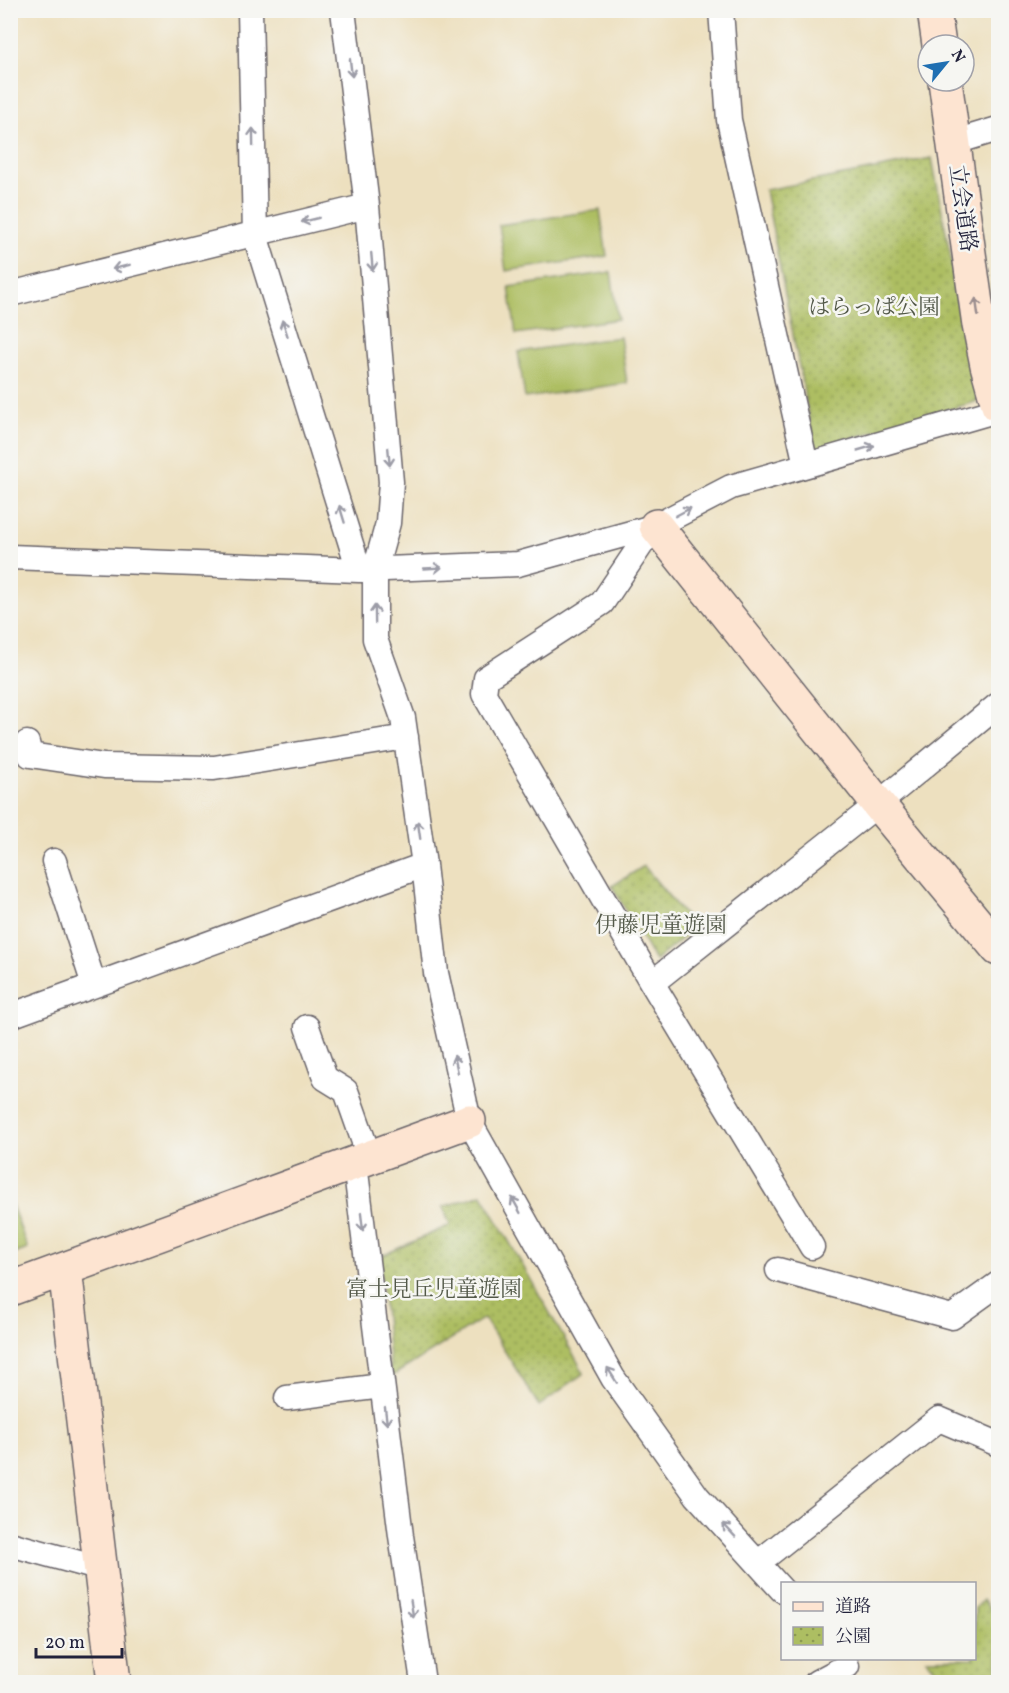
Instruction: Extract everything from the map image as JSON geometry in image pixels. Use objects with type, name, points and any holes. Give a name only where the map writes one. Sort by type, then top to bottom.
[{"type":"street","points":[[250,10],[255,235],[367,570],[375,639],[403,718],[424,865],[436,973],[469,1121],[613,1378],[697,1496],[781,1588]]},
{"type":"street","points":[[343,10],[367,206],[391,482],[388,523],[367,570]]},
{"type":"street","points":[[721,10],[729,120],[806,465]]},
{"type":"street","points":[[934,10],[937,33]]},
{"type":"street","name":"立会道路","points":[[947,93],[979,325],[987,365],[999,405]]},
{"type":"street","points":[[955,142],[999,129]]},
{"type":"street","points":[[22,291],[367,206]]},
{"type":"street","points":[[10,557],[367,570],[518,564],[655,527],[732,487],[999,410]]},
{"type":"street","points":[[655,527],[878,804],[999,949]]},
{"type":"street","points":[[655,527],[602,603],[486,678],[484,694],[652,983],[812,1247]]},
{"type":"street","points":[[652,983],[999,705]]},
{"type":"street","points":[[27,743],[30,755],[104,766],[214,768],[406,737]]},
{"type":"street","points":[[54,861],[94,985]]},
{"type":"street","points":[[10,1016],[424,865]]},
{"type":"street","points":[[307,1026],[325,1078],[346,1091],[363,1161],[382,1386],[423,1683]]},
{"type":"street","points":[[10,1289],[469,1121]]},
{"type":"street","points":[[65,1269],[114,1683]]},
{"type":"street","points":[[778,1270],[952,1317],[999,1284]]},
{"type":"street","points":[[287,1398],[382,1386]]},
{"type":"street","points":[[759,1562],[939,1419],[999,1444]]},
{"type":"street","points":[[10,1544],[101,1569]]},
{"type":"street","points":[[816,1683],[850,1669]]},
{"type":"green space","name":"はらっぱ公園","points":[[932,158],[978,401],[815,449],[765,190]]},
{"type":"green space","points":[[600,210],[607,256],[506,271],[499,225]]},
{"type":"green space","points":[[611,272],[618,319],[516,334],[509,287]]},
{"type":"green space","points":[[620,337],[627,383],[525,398],[518,352]]},
{"type":"green space","name":"伊藤児童遊園","points":[[644,866],[695,928],[655,961],[612,886]]},
{"type":"green space","name":"富士見丘児童遊園","points":[[482,1194],[584,1373],[539,1406],[484,1318],[391,1377],[379,1257],[450,1225],[443,1207]]},
{"type":"green space","points":[[10,1200],[28,1249],[11,1255],[10,1255]]},
{"type":"green space","points":[[983,1600],[998,1618],[998,1682],[947,1682],[927,1660],[976,1660],[976,1607]]},
{"type":"green space","points":[[306,1680],[306,1682],[185,1681]]}]
